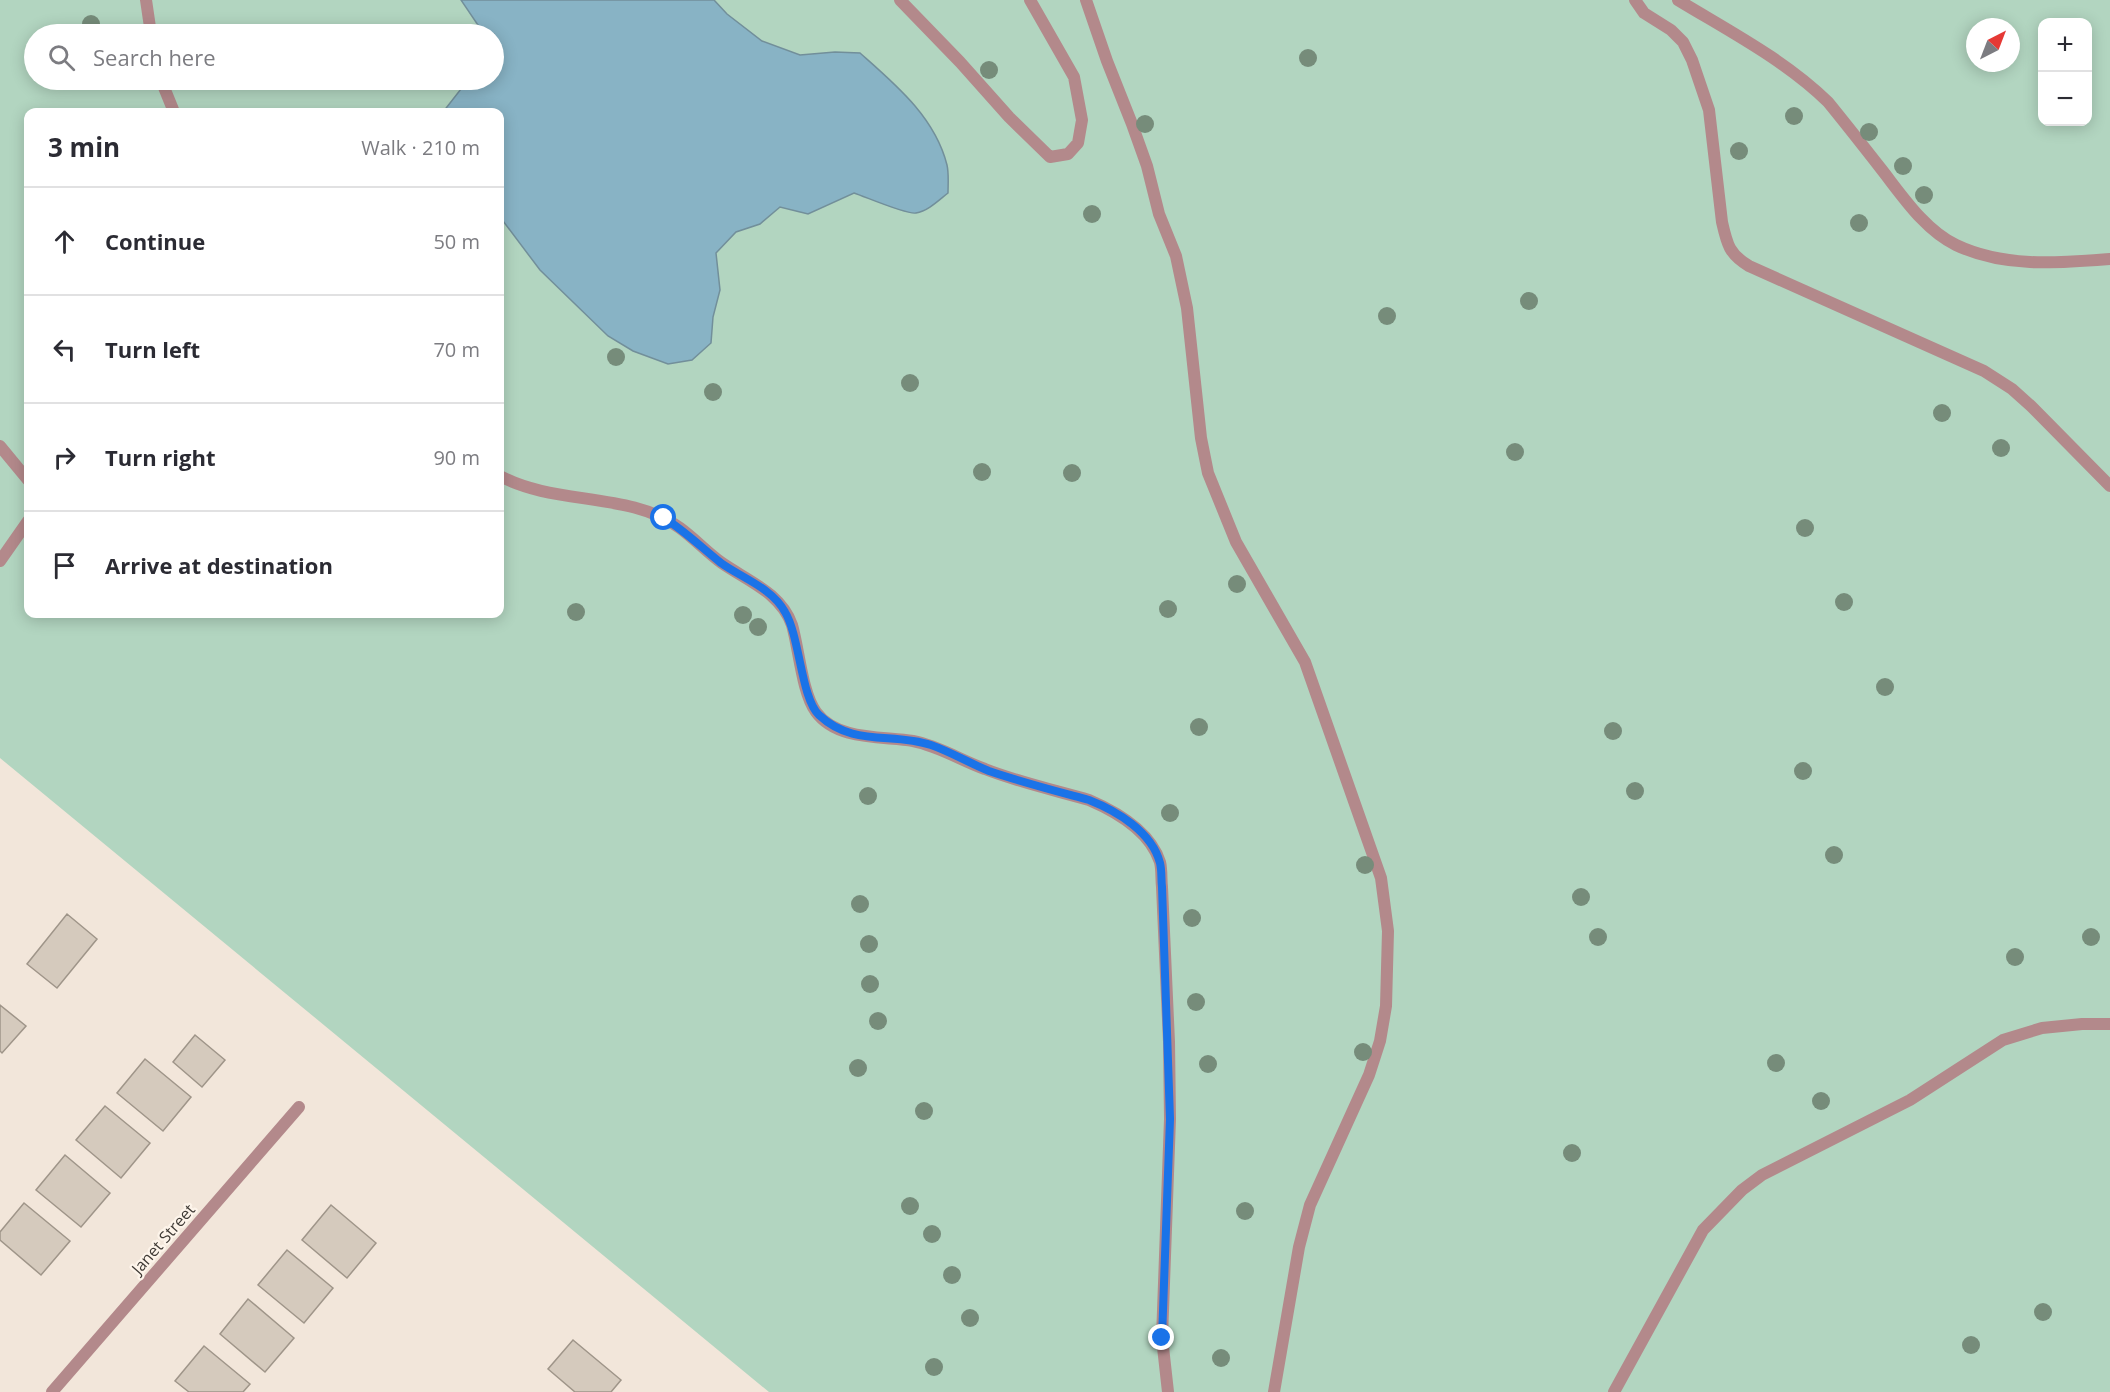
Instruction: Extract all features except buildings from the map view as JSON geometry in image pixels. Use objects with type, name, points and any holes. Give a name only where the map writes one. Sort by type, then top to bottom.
[{"type":"street","points":[[146,0],[150,24]]},
{"type":"street","points":[[900,0],[1031,140],[1050,157],[1068,154],[1078,143],[1082,120],[1074,77],[1030,0]]},
{"type":"street","points":[[1086,0],[1107,62],[1132,124],[1160,214],[1176,256],[1187,308],[1201,438],[1208,473],[1236,542],[1305,662],[1381,878],[1388,931],[1386,1006],[1380,1041],[1369,1075],[1310,1205],[1299,1246],[1274,1392]]},
{"type":"street","points":[[1635,0],[1644,13],[1671,30],[1683,42],[1692,60],[1709,110],[1722,222],[1731,253],[1749,266],[1984,371],[2012,389],[2031,406],[2110,486]]},
{"type":"street","points":[[1678,0],[1765,54],[1814,88],[1828,102],[1905,201],[1940,234],[1955,244],[1991,257],[2011,260],[2055,263],[2110,259]]},
{"type":"street","points":[[165,90],[172,108]]},
{"type":"street","points":[[0,446],[24,475]]},
{"type":"street","points":[[504,478],[540,492],[606,501],[664,518],[682,529],[722,563],[773,596],[785,610],[791,624],[809,698],[816,713],[828,723],[847,732],[867,737],[910,740],[929,744],[992,772],[1096,803],[1133,824],[1154,850],[1160,863],[1162,887],[1169,1042],[1170,1119],[1162,1338],[1168,1392]]},
{"type":"street","points":[[0,561],[24,527]]},
{"type":"street","points":[[1614,1392],[1703,1230],[1742,1190],[1762,1175],[1910,1100],[2003,1040],[2042,1028],[2110,1024]]},
{"type":"street","name":"Janet Street","points":[[52,1392],[299,1107]]},
{"type":"green space","points":[[0,0],[2110,0],[2110,1392],[769,1392],[0,758]]},
{"type":"water","points":[[461,0],[714,0],[727,14],[762,41],[800,55],[835,52],[860,53],[900,89],[933,132],[947,165],[948,193],[929,208],[911,213],[854,193],[808,214],[780,207],[760,224],[736,232],[716,253],[720,290],[713,317],[711,343],[692,360],[668,364],[633,351],[608,336],[540,270],[504,222],[504,108],[446,108],[460,90],[504,90],[504,24],[477,24]]},
{"type":"route","points":[[664,518],[682,529],[722,563],[773,596],[785,610],[791,624],[809,698],[816,713],[828,723],[847,732],[867,737],[910,740],[929,744],[992,772],[1089,800],[1119,814],[1133,824],[1154,850],[1160,863],[1162,887],[1169,1042],[1170,1119],[1162,1338]]}]
